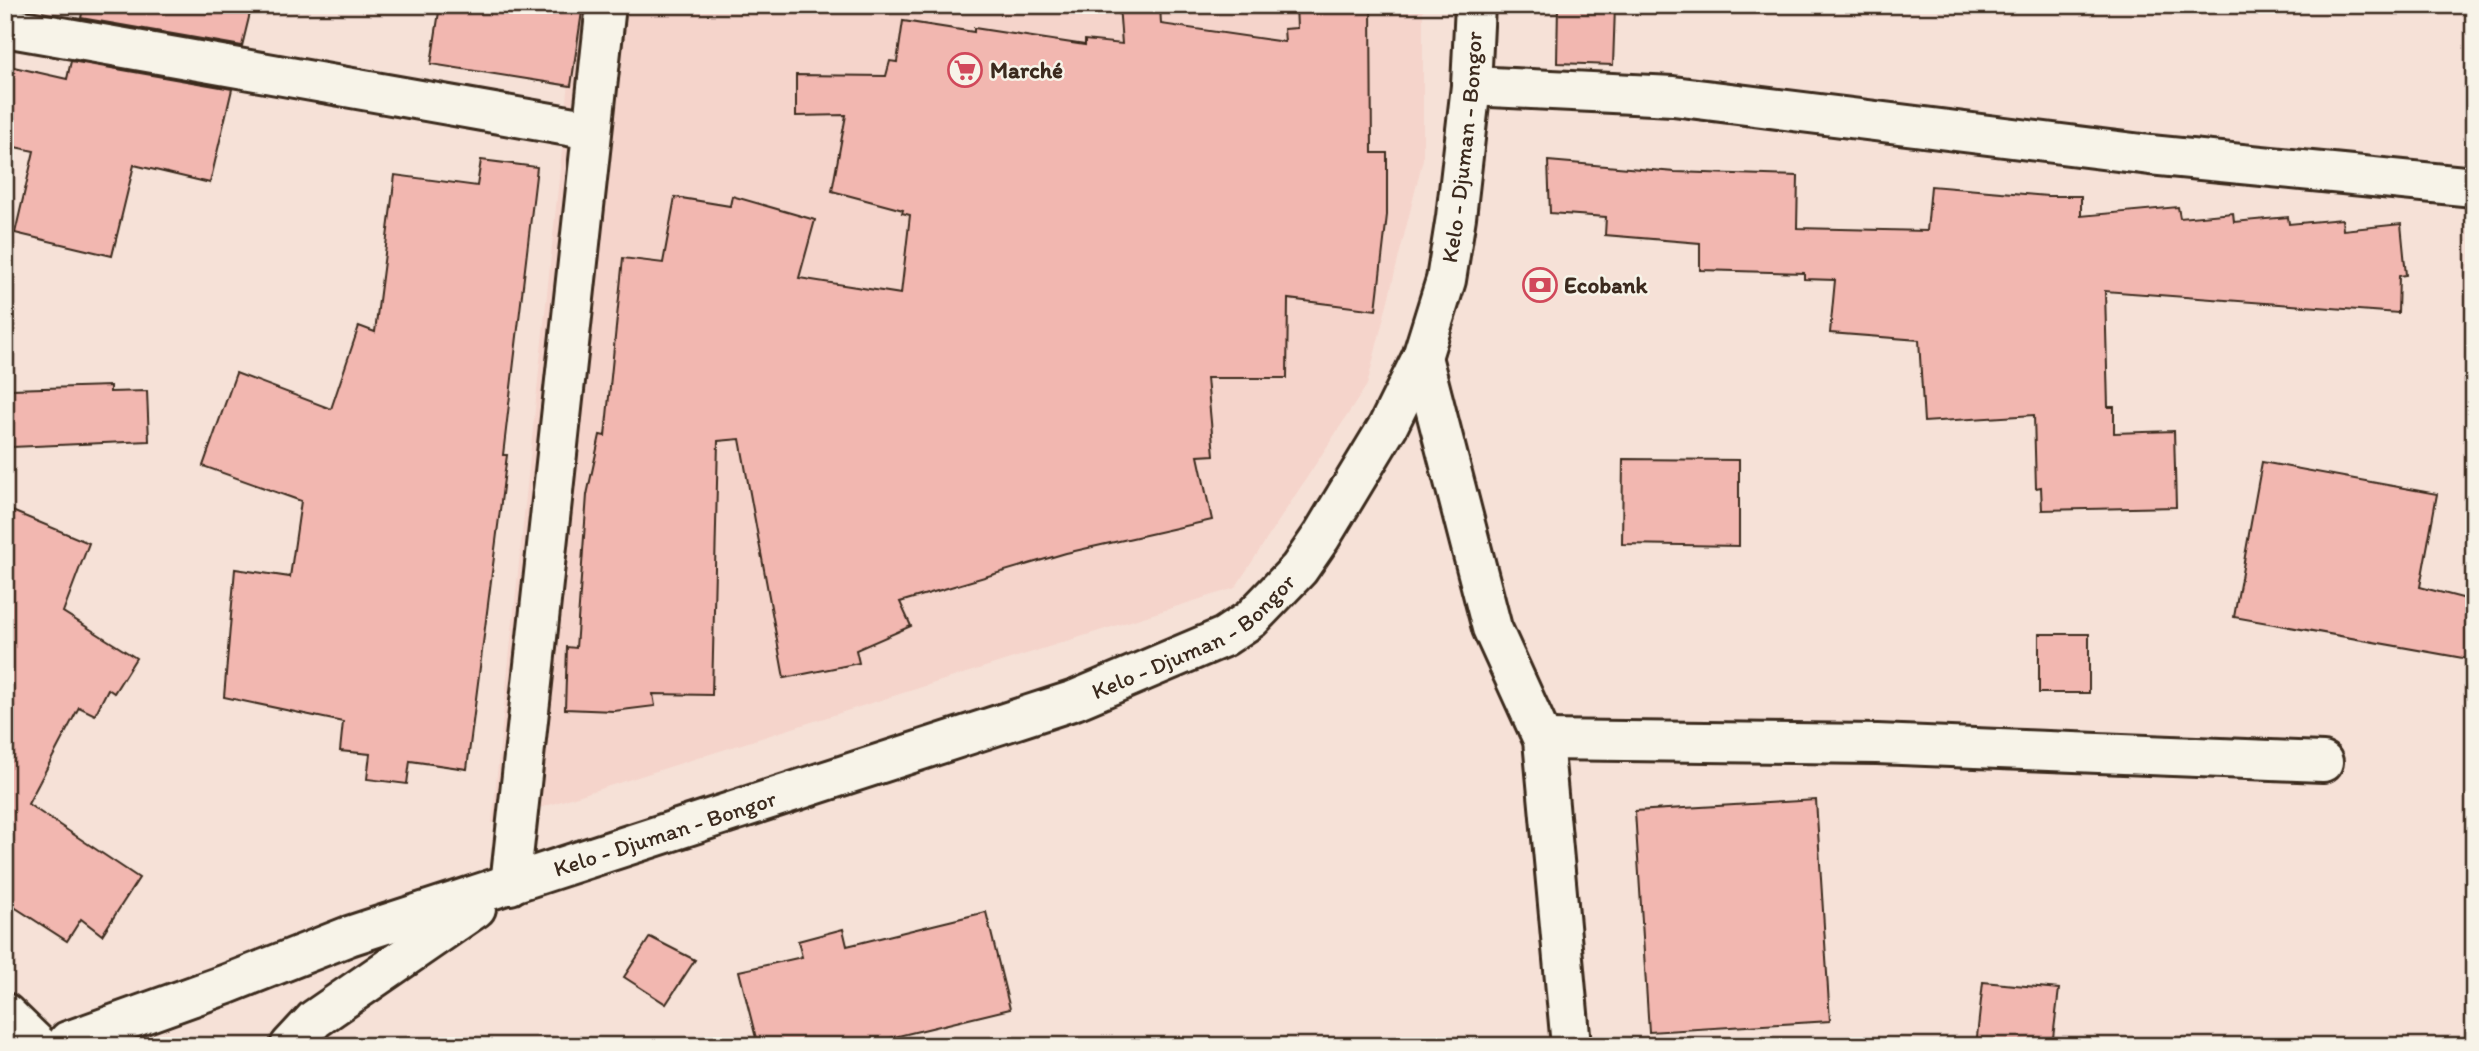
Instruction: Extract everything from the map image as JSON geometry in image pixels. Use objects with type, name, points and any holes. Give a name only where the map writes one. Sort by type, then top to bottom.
[{"type":"main road","points":[[510,885],[606,5]]},
{"type":"main road","name":"Kelo - Djuman - Bongor","points":[[51,1044],[227,985],[349,936],[1074,700],[1224,638],[1251,619],[1299,569],[1388,426],[1422,358],[1446,280],[1456,217],[1471,86],[1475,5]]},
{"type":"main road","points":[[5,27],[591,130]]},
{"type":"main road","points":[[1471,86],[1673,96],[2150,155],[2474,187]]},
{"type":"main road","points":[[1422,358],[1492,628],[1543,740],[1571,1046]]},
{"type":"main road","points":[[1543,740],[1877,744],[2323,762]]},
{"type":"main road","name":"Kelo - Djuman - Bongor","points":[[290,1046],[315,1018],[510,885]]},
{"type":"main road","points":[[5,1013],[51,1044],[96,1040],[117,1046]]},
{"type":"shaded area","points":[[577,5],[1423,5],[1423,159],[1367,385],[1235,588],[492,823]]},
{"type":"building","points":[[84,5],[252,5],[242,46],[81,18]]},
{"type":"building","points":[[440,5],[583,5],[571,86],[431,64]]},
{"type":"building","points":[[1119,5],[1160,5],[1161,24],[1285,42],[1284,29],[1297,28],[1296,5],[1371,5],[1372,153],[1387,153],[1387,215],[1376,310],[1288,299],[1287,378],[1207,378],[1214,455],[1198,456],[1212,520],[1066,553],[900,602],[911,626],[856,650],[859,663],[784,678],[740,439],[718,441],[712,695],[653,694],[655,706],[614,711],[565,709],[567,647],[576,648],[587,495],[600,435],[605,436],[623,258],[663,263],[675,197],[730,206],[732,196],[815,220],[799,278],[901,294],[910,215],[902,213],[903,210],[832,191],[846,115],[796,116],[796,75],[886,76],[890,61],[897,62],[903,21],[974,32],[974,28],[1085,45],[1085,40],[1122,44]]},
{"type":"building","points":[[1558,5],[1615,7],[1613,65],[1557,63]]},
{"type":"building","points":[[71,61],[232,89],[210,183],[134,165],[112,256],[15,233],[34,151],[5,145],[5,65],[67,79]]},
{"type":"building","points":[[481,160],[537,167],[503,455],[507,455],[467,769],[410,761],[407,784],[367,779],[370,754],[340,751],[343,722],[224,697],[235,569],[290,577],[301,501],[203,466],[236,373],[331,409],[359,326],[375,332],[395,175],[477,186]]},
{"type":"building","points":[[1548,161],[1675,172],[1798,176],[1797,228],[1927,231],[1931,186],[2048,196],[2081,196],[2081,216],[2178,207],[2180,218],[2233,213],[2234,222],[2288,217],[2289,224],[2342,219],[2343,230],[2401,224],[2406,275],[2399,276],[2398,313],[2105,291],[2108,407],[2114,407],[2114,433],[2174,431],[2176,507],[2042,510],[2041,487],[2036,488],[2034,415],[1924,422],[1919,340],[1830,333],[1835,280],[1804,279],[1804,273],[1700,270],[1700,243],[1605,235],[1606,217],[1550,213]]},
{"type":"building","points":[[110,386],[110,392],[147,391],[149,441],[12,447],[11,389]]},
{"type":"building","points":[[1623,459],[1739,460],[1739,546],[1622,544]]},
{"type":"building","points":[[2262,462],[2437,494],[2420,587],[2474,601],[2474,660],[2234,617]]},
{"type":"building","points":[[5,508],[89,543],[63,612],[136,658],[114,693],[108,689],[95,715],[79,707],[28,804],[139,878],[102,935],[81,919],[67,941],[5,901]]},
{"type":"building","points":[[2039,634],[2089,634],[2089,693],[2039,693]]},
{"type":"building","points":[[1816,800],[1830,1021],[1649,1032],[1635,811]]},
{"type":"building","points":[[986,912],[1010,1009],[857,1046],[758,1046],[739,971],[802,957],[798,941],[843,929],[847,946]]},
{"type":"building","points":[[650,937],[695,960],[666,1004],[624,977]]},
{"type":"building","points":[[1983,982],[2059,989],[2052,1046],[1976,1046]]},
{"type":"place","name":"Marché","points":[[965,70]]},
{"type":"place","name":"Ecobank","points":[[1540,285]]}]
